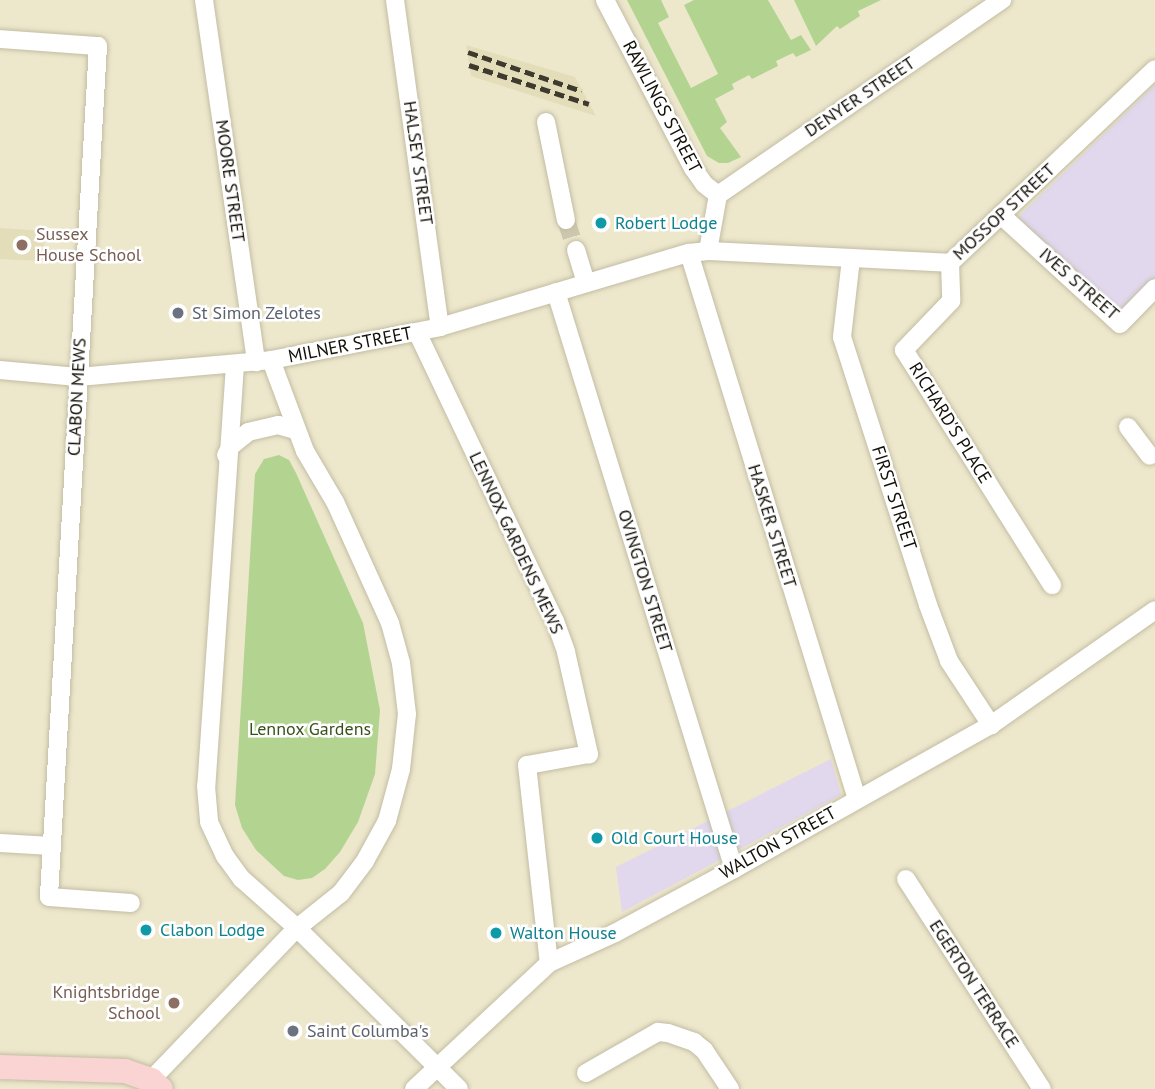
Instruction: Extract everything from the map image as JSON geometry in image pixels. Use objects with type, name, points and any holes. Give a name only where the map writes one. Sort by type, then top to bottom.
[{"type":"main road","points":[[0,1067],[125,1071],[156,1085]]},
{"type":"street","name":"MOORE STREET","points":[[204,0],[263,361]]},
{"type":"street","name":"HALSEY STREET","points":[[395,0],[440,327]]},
{"type":"street","name":"RAWLINGS STREET","points":[[605,0],[693,168],[704,184],[718,195]]},
{"type":"street","name":"DENYER STREET","points":[[718,195],[1002,0]]},
{"type":"street","name":"CLABON MEWS","points":[[0,39],[98,46],[49,897],[131,902]]},
{"type":"street","name":"MOSSOP STREET","points":[[689,253],[708,251],[950,263],[1155,69]]},
{"type":"street","points":[[546,122],[566,219]]},
{"type":"street","points":[[708,251],[718,195]]},
{"type":"street","name":"IVES STREET","points":[[1001,215],[1119,324],[1155,288]]},
{"type":"street","points":[[576,250],[586,283]]},
{"type":"street","name":"MILNER STREET","points":[[0,370],[78,377],[263,361],[440,327],[689,253]]},
{"type":"street","name":"HASKER STREET","points":[[689,253],[857,799]]},
{"type":"street","name":"FIRST STREET","points":[[851,259],[842,337],[928,606],[949,661],[991,725]]},
{"type":"street","name":"RICHARD'S PLACE","points":[[950,263],[951,301],[904,350],[1052,585]]},
{"type":"street","name":"OVINGTON STREET","points":[[556,292],[734,869]]},
{"type":"street","name":"LENNOX GARDENS MEWS","points":[[417,332],[555,621],[566,652],[589,754],[527,765],[549,963]]},
{"type":"street","points":[[156,1085],[297,928],[341,893],[365,861],[387,821],[401,769],[407,714],[401,663],[390,623],[335,502],[305,451],[263,361]]},
{"type":"street","points":[[235,365],[226,455],[206,786],[208,816],[225,856],[242,878],[297,928],[438,1066],[458,1089]]},
{"type":"street","points":[[226,455],[239,438],[259,428],[278,425],[296,430]]},
{"type":"street","points":[[1128,428],[1153,457]]},
{"type":"street","name":"WALTON STREET","points":[[414,1089],[549,963],[615,933],[734,869],[991,725],[1155,610]]},
{"type":"street","points":[[0,843],[51,846]]},
{"type":"street","name":"EGERTON TERRACE","points":[[906,879],[1042,1089]]},
{"type":"street","points":[[586,1073],[658,1032],[694,1042],[705,1050],[730,1089]]},
{"type":"shaded area","points":[[466,45],[575,77],[596,116],[471,76]]},
{"type":"shaded area","points":[[1155,85],[1155,279],[1122,313],[1015,220]]},
{"type":"shaded area","name":"Sussex House School","points":[[0,228],[45,231],[43,261],[0,259]]},
{"type":"shaded area","points":[[831,759],[841,795],[622,912],[616,867]]},
{"type":"green space","points":[[627,0],[661,0],[669,17],[658,23],[691,88],[718,74],[684,5],[694,0],[768,0],[791,40],[801,35],[811,50],[796,57],[793,53],[776,61],[778,66],[752,79],[749,75],[732,84],[734,89],[715,99],[727,122],[720,128],[741,157],[728,163],[719,163],[707,156]]},
{"type":"green space","points":[[794,0],[881,0],[858,11],[860,16],[840,29],[837,26],[816,46]]},
{"type":"green space","name":"Lennox Gardens","points":[[279,455],[289,460],[296,473],[363,623],[380,710],[375,774],[358,822],[340,852],[325,869],[312,878],[298,880],[284,876],[256,850],[242,828],[235,805],[255,474],[264,459]]},
{"type":"tunnel","points":[[566,220],[576,250]]},
{"type":"railway","points":[[468,52],[582,91]]},
{"type":"railway","points":[[469,65],[589,104]]},
{"type":"place","name":"Robert Lodge","points":[[601,223]]},
{"type":"place","name":"Sussex House School","points":[[22,245]]},
{"type":"place","name":"St Simon Zelotes","points":[[178,313]]},
{"type":"place","name":"Old Court House","points":[[597,838]]},
{"type":"place","name":"Clabon Lodge","points":[[146,930]]},
{"type":"place","name":"Walton House","points":[[496,933]]},
{"type":"place","name":"Knightsbridge School","points":[[174,1003]]},
{"type":"place","name":"Saint Columba's","points":[[293,1031]]}]
